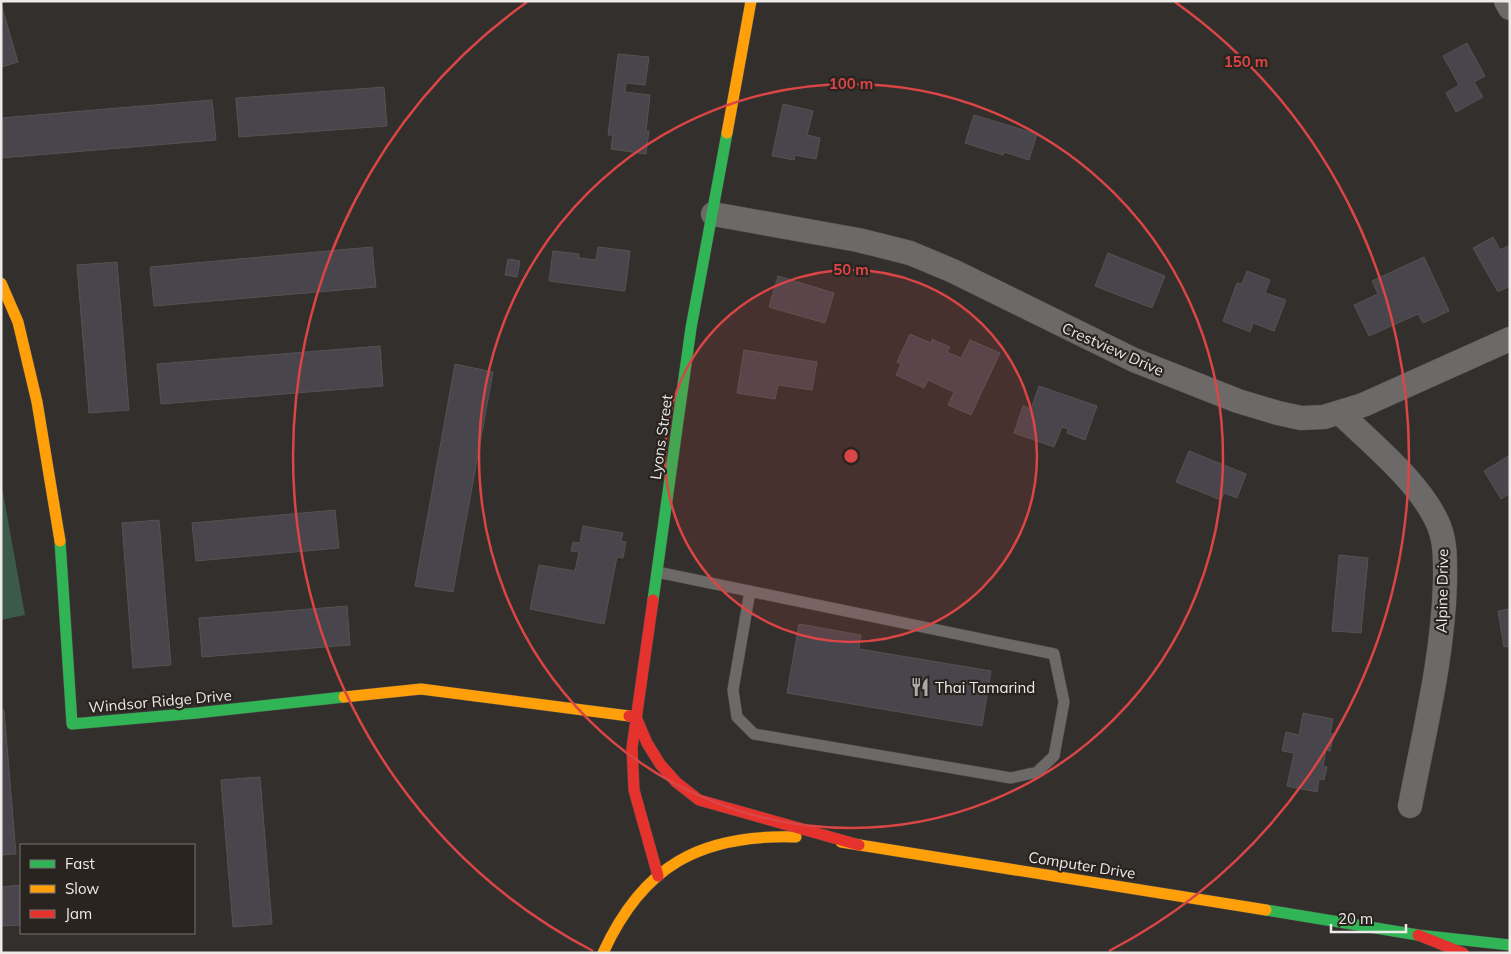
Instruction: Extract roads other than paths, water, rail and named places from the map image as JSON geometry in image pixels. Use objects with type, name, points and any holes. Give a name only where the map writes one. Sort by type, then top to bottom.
[{"type":"main road","name":"Lyons Street","points":[[658,876],[634,790],[632,748],[691,328],[751,1]]},
{"type":"main road","name":"Windsor Ridge Drive","points":[[1,283],[18,322],[37,402],[60,540],[72,724],[197,713],[421,689],[636,717]]},
{"type":"main road","points":[[636,717],[645,742],[663,769],[682,788],[699,800],[859,845]]},
{"type":"main road","name":"Computer Drive","points":[[603,953],[609,937],[625,910],[642,890],[678,860],[701,848],[723,842],[747,838],[799,837],[1418,935],[1510,945]]},
{"type":"main road","points":[[1418,935],[1463,953]]},
{"type":"street","points":[[1506,1],[1510,8]]},
{"type":"street","name":"Crestview Drive","points":[[713,214],[858,240],[910,253],[953,271],[1108,349],[1203,388],[1278,414],[1301,418],[1324,417],[1362,405],[1510,339]]},
{"type":"street","name":"Alpine Drive","points":[[1340,413],[1416,487],[1440,526],[1444,546],[1442,641],[1410,806]]},
{"type":"lane","points":[[657,572],[750,591],[1054,654],[1064,702],[1054,756],[1037,772],[1011,778],[754,734],[737,716],[733,690],[750,591]]},
{"type":"place","name":"Thai Tamarind","points":[[920,687]]}]
